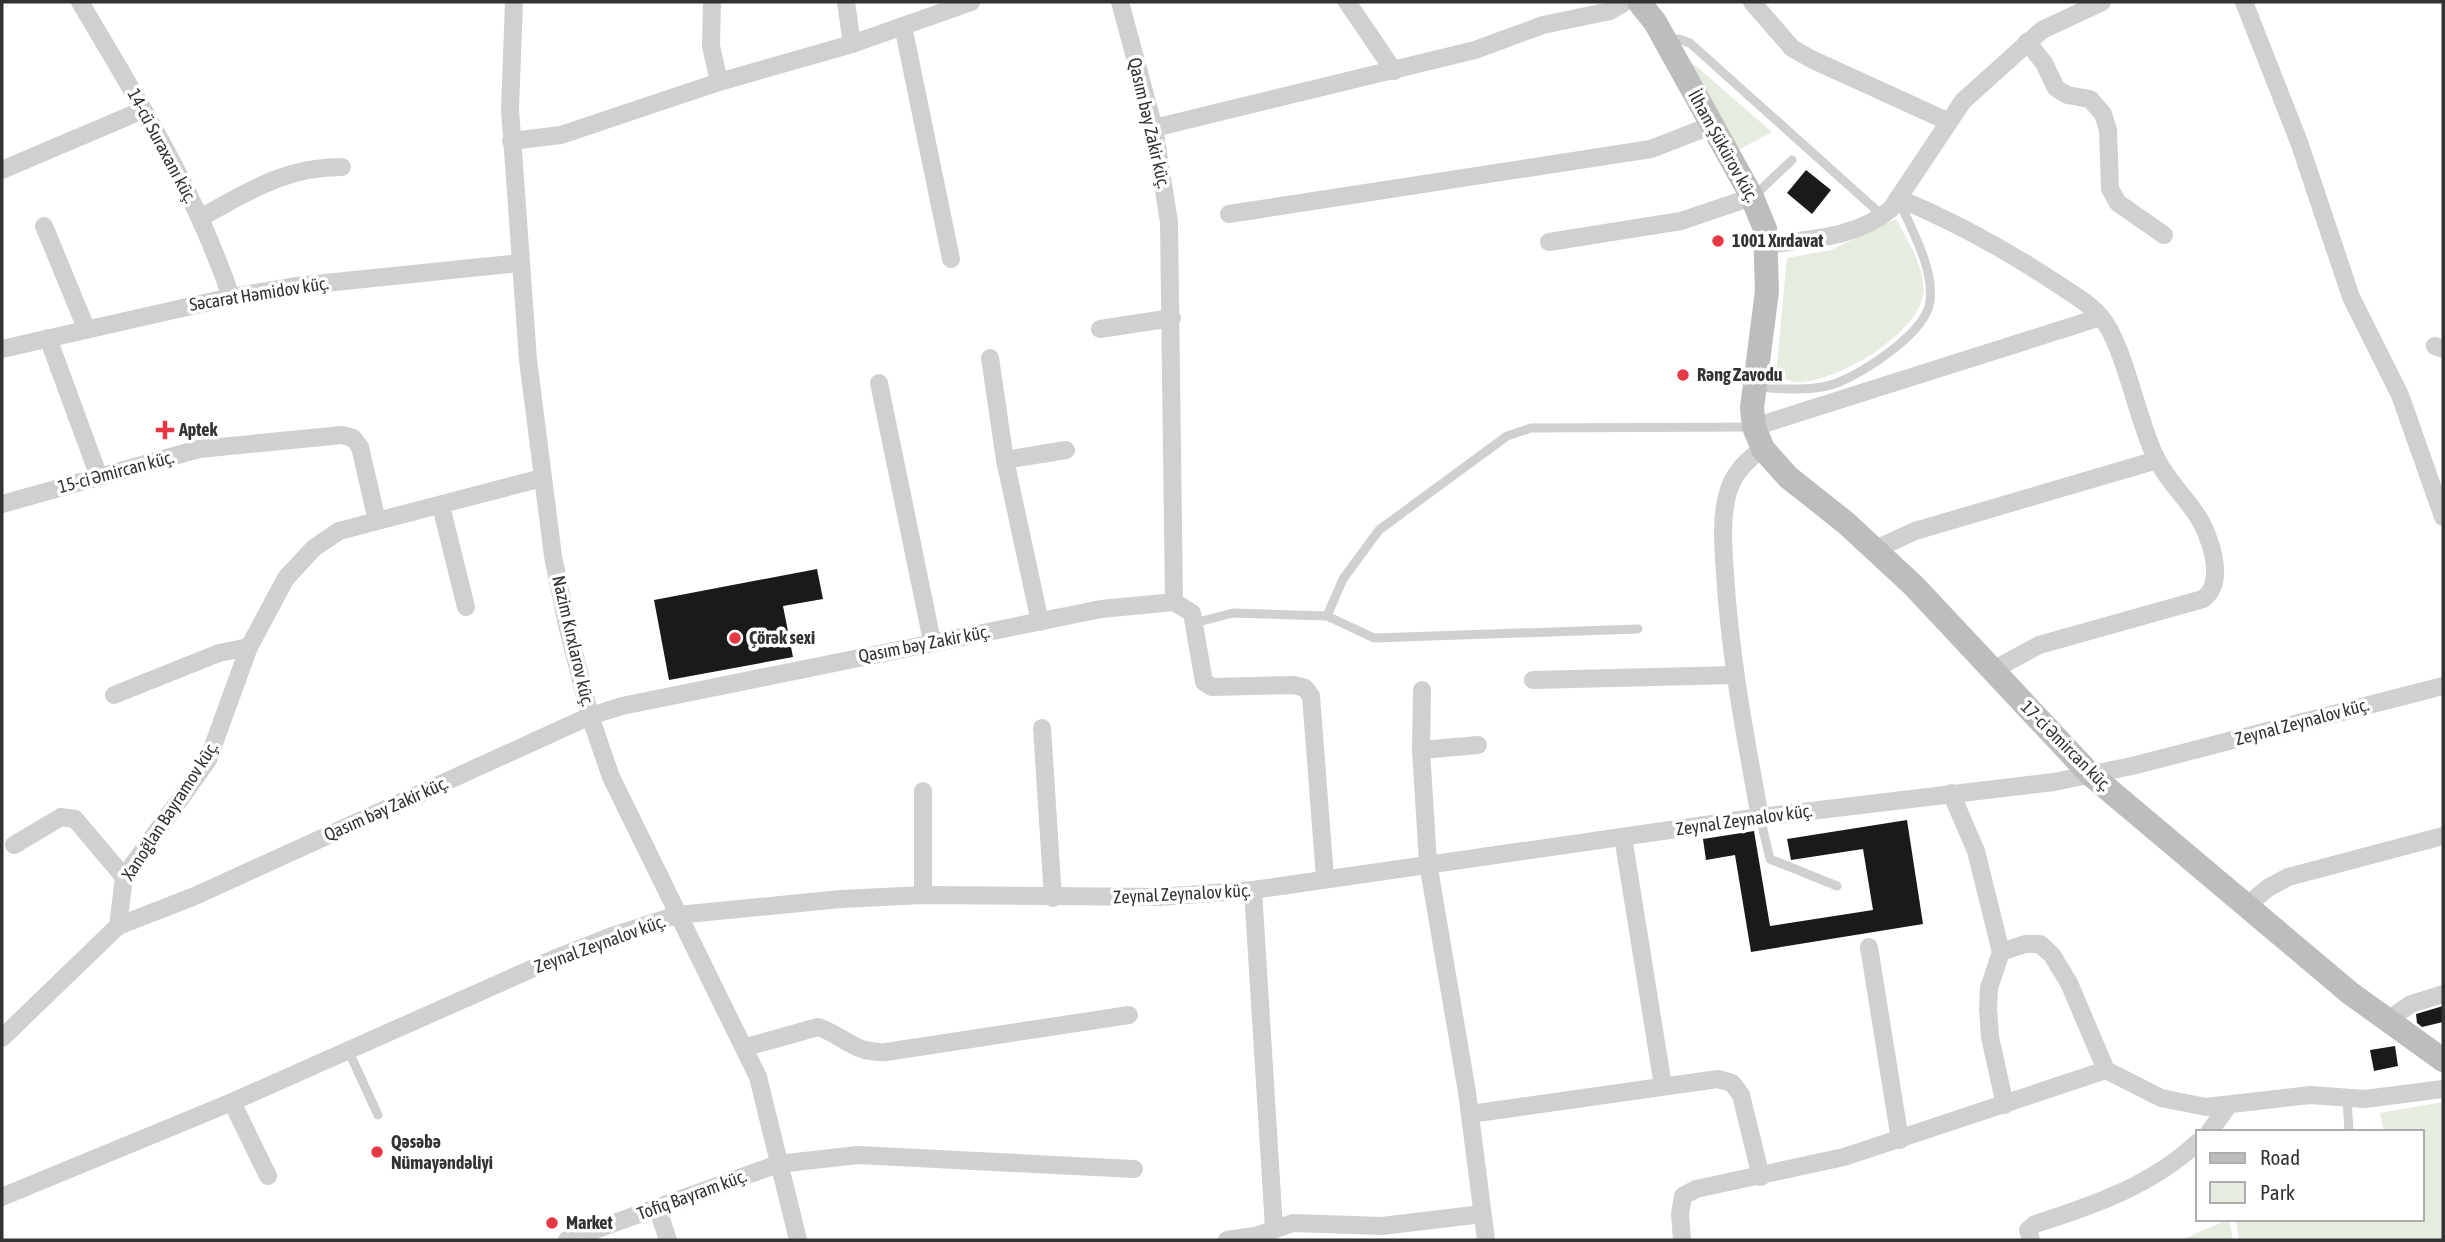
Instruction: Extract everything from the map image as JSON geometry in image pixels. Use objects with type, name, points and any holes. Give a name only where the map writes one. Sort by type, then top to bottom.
[{"type":"street","name":"14-cü Suraxanı küç.","points":[[80,2],[144,110],[200,218],[231,296]]},
{"type":"street","name":"Nazim Kırxlarov küç.","points":[[514,2],[511,141],[520,263],[542,478],[567,625],[590,716],[611,777],[677,915],[746,1047],[758,1077],[798,1240]]},
{"type":"street","points":[[712,2],[711,46],[719,82]]},
{"type":"street","points":[[846,2],[852,44]]},
{"type":"street","points":[[511,141],[561,135],[719,82],[852,44],[971,2]]},
{"type":"street","name":"Qasım bəy Zakir küç.","points":[[118,926],[195,896],[590,716],[622,706],[932,641],[1101,609],[1174,602],[1169,222],[1154,128],[1120,2]]},
{"type":"street","points":[[1347,2],[1394,71]]},
{"type":"street","points":[[1154,128],[1475,50],[1579,9],[1610,12],[1625,2]]},
{"type":"street","name":"İlham Şükürov küç.","points":[[1639,2],[1665,42],[1752,197],[1765,229],[1767,290],[1753,387],[1758,438]]},
{"type":"street","points":[[1752,2],[1792,48],[1811,60],[1947,121]]},
{"type":"street","points":[[1767,245],[1849,232],[1872,224],[1883,216],[1898,198],[1947,121],[1963,101],[2064,9],[2102,2]]},
{"type":"street","points":[[2244,2],[2300,142],[2351,297],[2400,395],[2443,517]]},
{"type":"street","points":[[903,26],[951,259]]},
{"type":"street","points":[[2027,42],[2043,63],[2056,88],[2067,95],[2090,99],[2103,114],[2108,130],[2110,189],[2118,203],[2164,235]]},
{"type":"street","points":[[2,170],[144,110]]},
{"type":"street","points":[[1229,214],[1651,149],[1710,126]]},
{"type":"street","points":[[200,218],[284,174],[315,167],[342,167]]},
{"type":"street","points":[[1549,242],[1681,221],[1752,197]]},
{"type":"street","points":[[1898,198],[1959,224],[2011,253],[2101,317],[2114,341],[2157,460],[2200,520],[2208,536],[2216,579],[2213,592],[2203,599],[2039,645],[1993,670]]},
{"type":"street","points":[[44,226],[86,328]]},
{"type":"street","name":"Səcarət Həmidov küç.","points":[[2,349],[231,296],[296,286],[520,263]]},
{"type":"street","points":[[1760,817],[1728,632],[1725,513],[1730,486],[1758,438],[2101,317]]},
{"type":"street","points":[[1101,329],[1172,318]]},
{"type":"street","points":[[48,338],[99,477]]},
{"type":"street","points":[[990,358],[1006,460],[1040,622]]},
{"type":"street","points":[[879,383],[932,641]]},
{"type":"street","name":"15-ci Əmircan küç.","points":[[2,504],[199,449],[342,435],[353,438],[360,447],[377,521]]},
{"type":"street","name":"17-ci Əmircan küç.","points":[[1758,438],[1788,477],[1876,549],[2090,774],[2385,1022],[2443,1060]]},
{"type":"street","points":[[1006,460],[1066,450]]},
{"type":"street","points":[[1876,549],[1915,530],[2157,460]]},
{"type":"street","name":"Xanoğlan Bayramov küç.","points":[[118,926],[124,877],[208,760],[249,647],[286,579],[314,548],[339,531],[542,478]]},
{"type":"street","points":[[440,506],[466,607]]},
{"type":"street","points":[[1174,602],[1192,613],[1204,682],[1212,687],[1294,685],[1305,688],[1311,696],[1325,878]]},
{"type":"street","points":[[114,695],[219,653],[249,647]]},
{"type":"street","points":[[1533,680],[1734,675]]},
{"type":"street","name":"Zeynal Zeynalov küç.","points":[[2,1197],[232,1102],[554,959],[615,934],[677,915],[841,899],[923,895],[1159,897],[1253,891],[1325,878],[1760,817],[2054,782],[2132,766],[2443,686]]},
{"type":"street","points":[[1422,690],[1421,750],[1428,863],[1470,1114],[1486,1240]]},
{"type":"street","points":[[1042,728],[1053,898]]},
{"type":"street","points":[[1421,750],[1478,745]]},
{"type":"street","points":[[923,792],[923,895]]},
{"type":"street","points":[[1951,793],[1976,851],[2001,952],[1989,988],[1988,1009],[1990,1037],[2005,1105]]},
{"type":"street","points":[[14,845],[61,817],[75,819],[124,877]]},
{"type":"street","points":[[2247,905],[2268,888],[2288,877],[2443,836]]},
{"type":"street","points":[[1623,837],[1664,1086]]},
{"type":"street","points":[[1253,891],[1273,1228]]},
{"type":"street","points":[[2,1038],[118,926]]},
{"type":"street","points":[[2001,952],[2025,944],[2040,944],[2052,955],[2069,983],[2106,1070],[2161,1098],[2206,1107],[2310,1095],[2365,1100],[2443,1089]]},
{"type":"street","points":[[1869,947],[1900,1140]]},
{"type":"street","points":[[2385,1022],[2411,1004],[2443,994]]},
{"type":"street","points":[[746,1047],[818,1027],[849,1045],[870,1053],[886,1052],[1129,1015]]},
{"type":"street","points":[[1682,1240],[1680,1214],[1683,1196],[1696,1189],[1760,1177],[1900,1140],[2106,1070]]},
{"type":"street","points":[[1470,1114],[1718,1079],[1732,1083],[1741,1095],[1760,1177]]},
{"type":"street","points":[[232,1102],[268,1176]]},
{"type":"street","points":[[2211,1130],[2230,1105]]},
{"type":"street","points":[[2031,1240],[2028,1230],[2035,1224],[2100,1204],[2127,1191],[2181,1157],[2196,1144]]},
{"type":"street","name":"Tofiq Bayram küç.","points":[[567,1240],[778,1164],[858,1155],[1134,1169]]},
{"type":"street","points":[[657,1207],[668,1240]]},
{"type":"street","points":[[1227,1240],[1255,1236],[1293,1223],[1382,1226],[1482,1214]]},
{"type":"lane","points":[[1665,42],[1679,39],[1690,43],[1883,216]]},
{"type":"lane","points":[[1752,197],[1792,160]]},
{"type":"lane","points":[[1753,387],[1804,390],[1837,383],[1882,357],[1917,328],[1927,315],[1931,298],[1929,280],[1898,198]]},
{"type":"lane","points":[[1327,615],[1343,579],[1379,530],[1507,436],[1531,428],[1758,438]]},
{"type":"lane","points":[[1194,623],[1233,613],[1327,615],[1374,638],[1638,629]]},
{"type":"lane","points":[[1760,817],[1770,859],[1837,886]]},
{"type":"lane","points":[[348,1051],[378,1115]]},
{"type":"lane","points":[[2347,1098],[2349,1130]]},
{"type":"green space","points":[[1682,54],[1772,132],[1738,150]]},
{"type":"green space","points":[[1896,219],[1915,256],[1923,285],[1923,295],[1917,310],[1906,326],[1871,354],[1831,375],[1796,382],[1776,374],[1787,258],[1831,250]]},
{"type":"green space","points":[[2443,1102],[2443,1240],[2239,1240],[2236,1221],[2424,1221],[2424,1130],[2384,1130],[2380,1113]]},
{"type":"green space","points":[[2229,1221],[2233,1240],[2181,1240]]},
{"type":"building","points":[[1806,170],[1831,190],[1812,214],[1787,193]]},
{"type":"building","points":[[817,569],[823,599],[783,606],[793,657],[669,680],[654,600]]},
{"type":"building","points":[[1907,820],[1923,924],[1751,952],[1735,855],[1706,860],[1703,839],[1754,831],[1770,926],[1873,910],[1863,849],[1791,860],[1787,839]]},
{"type":"building","points":[[2443,1006],[2443,1022],[2422,1027],[2417,1023],[2416,1014]]},
{"type":"building","points":[[2395,1046],[2398,1066],[2374,1071],[2370,1050]]},
{"type":"place","name":"1001 Xırdavat","points":[[1718,241]]},
{"type":"place","name":"Rəng Zavodu","points":[[1683,375]]},
{"type":"place","name":"Aptek","points":[[165,430]]},
{"type":"place","name":"Çörək sexi","points":[[735,638]]},
{"type":"place","name":"Qəsəbə Nümayəndəliyi","points":[[377,1152]]},
{"type":"place","name":"Market","points":[[552,1223]]}]
